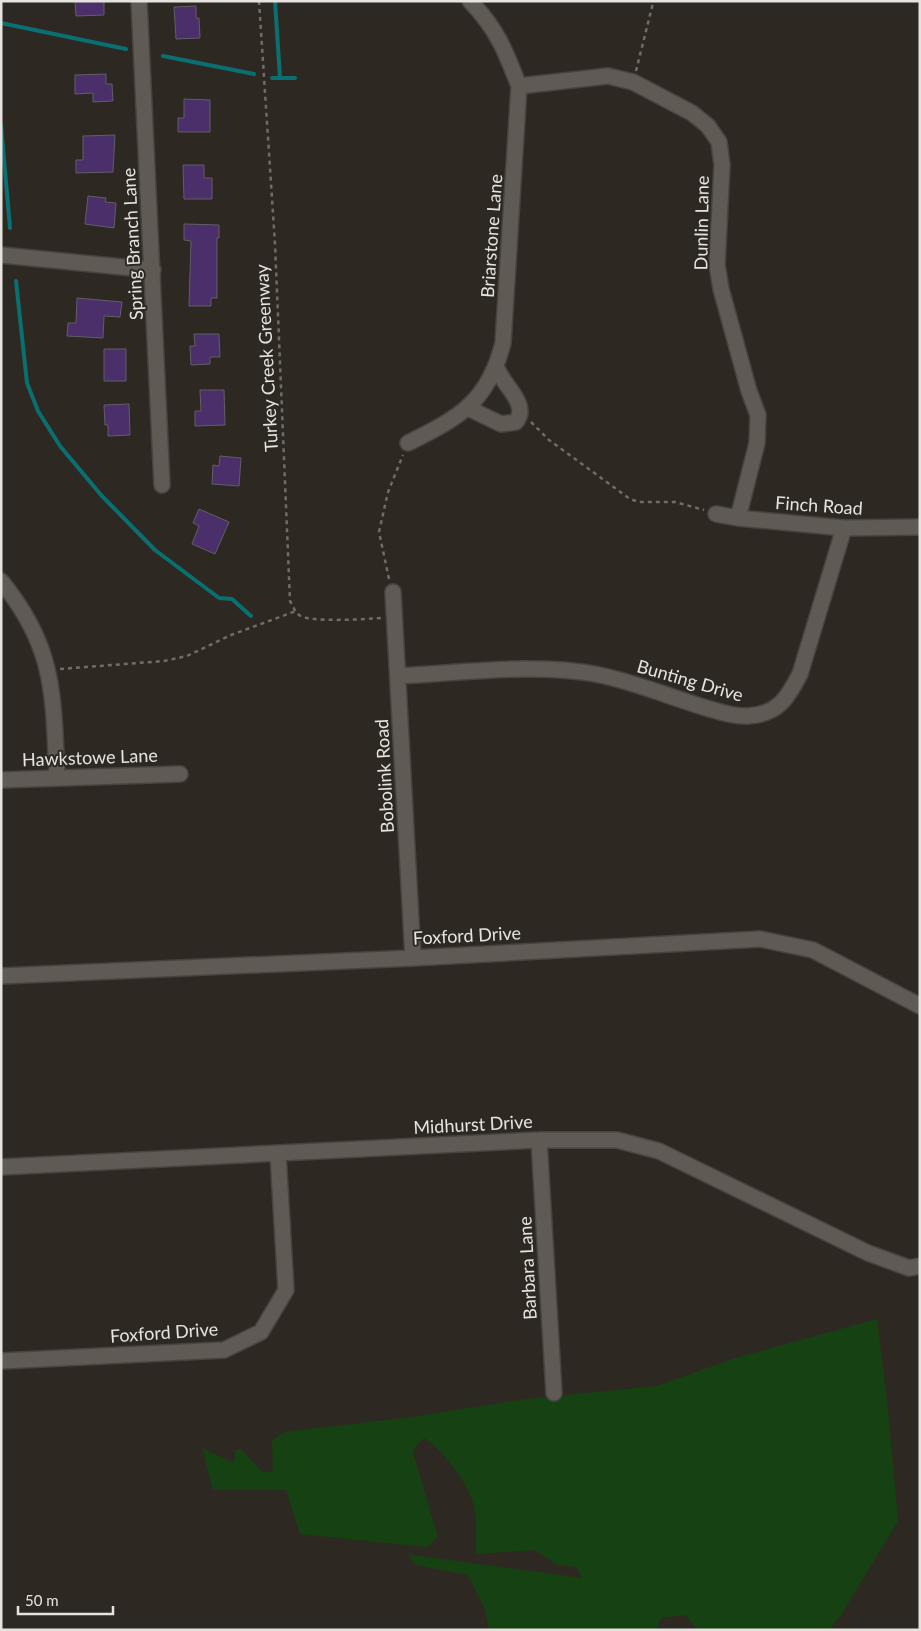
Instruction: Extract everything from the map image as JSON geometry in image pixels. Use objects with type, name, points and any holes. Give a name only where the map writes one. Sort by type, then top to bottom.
[{"type":"street","name":"Spring Branch Lane","points":[[139,1],[162,485]]},
{"type":"street","name":"Briarstone Lane","points":[[408,442],[450,421],[468,408],[497,368],[503,343],[519,86],[508,57],[491,23],[470,1]]},
{"type":"street","name":"Dunlin Lane","points":[[519,86],[608,76],[633,82],[692,112],[708,126],[718,142],[722,165],[717,265],[749,391],[758,415],[757,442],[738,518]]},
{"type":"street","points":[[1,255],[153,270]]},
{"type":"street","points":[[468,408],[501,424],[516,422],[521,416],[520,407],[499,376],[497,368]]},
{"type":"street","name":"Finch Road","points":[[716,514],[738,518],[844,528],[920,527]]},
{"type":"street","name":"Bunting Drive","points":[[398,676],[508,670],[576,671],[621,681],[725,713],[746,716],[772,711],[782,703],[800,674],[844,528]]},
{"type":"street","points":[[1,581],[14,596],[36,632],[48,669],[53,700],[57,777]]},
{"type":"street","name":"Bobolink Road","points":[[393,592],[413,958]]},
{"type":"street","name":"Hawkstowe Lane","points":[[1,780],[180,774]]},
{"type":"street","name":"Foxford Drive","points":[[1,976],[413,958],[760,939],[813,950],[920,1006]]},
{"type":"street","name":"Midhurst Drive","points":[[1,1168],[539,1140],[617,1140],[659,1151],[868,1253],[910,1268],[920,1266]]},
{"type":"street","name":"Barbara Lane","points":[[539,1140],[554,1393]]},
{"type":"street","name":"Foxford Drive","points":[[1,1361],[224,1350],[261,1332],[286,1290],[278,1154]]},
{"type":"path","name":"Turkey Creek Greenway","points":[[259,1],[276,263],[290,602],[296,611]]},
{"type":"path","points":[[633,82],[652,3]]},
{"type":"path","points":[[521,416],[533,423],[549,440],[630,499],[639,502],[675,502],[716,514]]},
{"type":"path","points":[[393,592],[390,589],[379,532],[388,492],[408,442]]},
{"type":"path","points":[[48,669],[164,661],[187,656],[231,635],[296,611],[307,618],[353,620],[395,617]]},
{"type":"green space","points":[[877,1319],[888,1409],[898,1521],[841,1615],[829,1630],[698,1630],[685,1615],[661,1618],[656,1630],[489,1630],[484,1607],[468,1575],[416,1565],[407,1554],[582,1578],[576,1567],[557,1565],[535,1550],[476,1554],[476,1519],[474,1507],[467,1489],[447,1459],[424,1438],[417,1444],[413,1453],[438,1537],[427,1547],[300,1534],[286,1490],[213,1490],[202,1448],[234,1463],[235,1450],[241,1449],[262,1472],[273,1472],[272,1440],[284,1432],[411,1417],[526,1399],[657,1386],[735,1358]]},
{"type":"building","points":[[75,1],[104,1],[104,15],[76,16]]},
{"type":"building","points":[[196,6],[200,38],[176,39],[174,7]]},
{"type":"building","points":[[106,74],[106,84],[112,84],[113,101],[93,102],[93,93],[75,94],[75,75]]},
{"type":"building","points":[[184,99],[210,100],[210,132],[178,132],[178,118],[184,118]]},
{"type":"building","points":[[115,135],[113,172],[76,173],[76,160],[83,160],[83,136]]},
{"type":"building","points":[[183,165],[204,165],[204,178],[212,178],[212,199],[184,199]]},
{"type":"building","points":[[88,196],[106,198],[105,202],[116,203],[114,228],[85,224]]},
{"type":"building","points":[[184,224],[219,225],[219,238],[217,238],[217,298],[211,298],[211,306],[189,306],[191,241],[184,240]]},
{"type":"building","points":[[77,298],[122,302],[120,317],[104,316],[103,338],[67,336],[68,323],[76,323]]},
{"type":"building","points":[[194,334],[219,334],[220,357],[210,357],[210,364],[191,365],[190,346],[195,346]]},
{"type":"building","points":[[104,349],[126,349],[126,381],[104,381]]},
{"type":"building","points":[[200,390],[224,390],[225,425],[195,426],[195,411],[201,411]]},
{"type":"building","points":[[129,404],[130,435],[108,436],[108,425],[105,425],[104,405]]},
{"type":"building","points":[[220,456],[241,458],[239,486],[212,484],[213,465],[219,466]]},
{"type":"building","points":[[199,509],[229,522],[215,554],[192,544],[199,526],[193,523]]},
{"type":"waterway","points":[[275,1],[280,78]]},
{"type":"waterway","points":[[1,23],[126,49]]},
{"type":"waterway","points":[[163,56],[254,74]]},
{"type":"waterway","points":[[272,78],[295,78]]},
{"type":"waterway","points":[[1,125],[10,228]]},
{"type":"waterway","points":[[16,281],[27,383],[38,411],[60,446],[101,495],[155,550],[219,598],[232,599],[251,616]]}]
